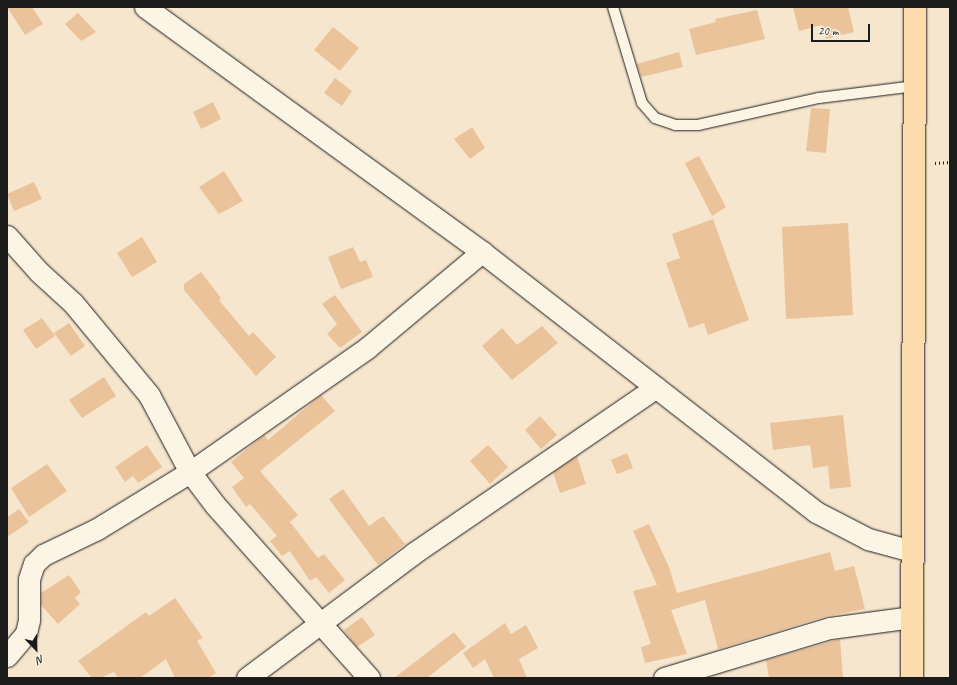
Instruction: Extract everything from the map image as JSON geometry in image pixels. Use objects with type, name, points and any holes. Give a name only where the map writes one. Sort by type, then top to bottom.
[{"type":"main road","points":[[912,678],[915,7]]},
{"type":"street","points":[[145,7],[482,252],[816,512],[868,539],[912,551]]},
{"type":"street","points":[[7,236],[39,272],[73,303],[149,395],[190,472],[214,505],[369,678]]},
{"type":"street","points":[[7,656],[26,632],[29,620],[29,578],[34,564],[43,555],[97,529],[190,472],[367,348],[482,252]]},
{"type":"street","points":[[247,678],[414,553],[656,387]]},
{"type":"street","points":[[664,678],[688,675],[830,628],[912,617]]},
{"type":"lane","points":[[613,7],[642,103],[655,118],[675,125],[698,125],[819,98],[915,86]]},
{"type":"building","points":[[7,7],[32,7],[43,24],[25,35]]},
{"type":"building","points":[[793,7],[848,7],[854,32],[826,39],[822,25],[799,31]]},
{"type":"building","points":[[757,10],[765,39],[696,55],[689,29],[716,22],[715,19]]},
{"type":"building","points":[[78,13],[96,32],[81,41],[65,24]]},
{"type":"building","points":[[333,27],[359,48],[340,71],[314,50]]},
{"type":"building","points":[[679,52],[683,67],[641,77],[637,64]]},
{"type":"building","points":[[335,78],[352,91],[342,106],[324,93]]},
{"type":"building","points":[[213,102],[221,119],[201,129],[193,112]]},
{"type":"building","points":[[811,108],[830,109],[826,153],[806,151]]},
{"type":"building","points":[[472,127],[485,148],[470,159],[454,139]]},
{"type":"building","points":[[699,156],[726,207],[712,216],[685,163]]},
{"type":"building","points":[[224,171],[243,201],[219,214],[199,187]]},
{"type":"building","points":[[34,182],[42,199],[14,211],[7,194]]},
{"type":"building","points":[[713,219],[749,320],[708,335],[704,323],[689,328],[666,263],[680,258],[672,234]]},
{"type":"building","points":[[848,223],[853,315],[786,319],[782,227]]},
{"type":"building","points":[[142,237],[157,262],[132,277],[117,253]]},
{"type":"building","points":[[353,247],[360,262],[366,260],[373,277],[341,289],[328,257]]},
{"type":"building","points":[[201,272],[221,298],[219,300],[249,336],[253,332],[276,357],[256,376],[184,290],[184,284]]},
{"type":"building","points":[[335,295],[362,332],[340,348],[327,334],[337,324],[322,304]]},
{"type":"building","points":[[42,318],[55,336],[36,349],[23,330]]},
{"type":"building","points":[[69,323],[85,346],[71,356],[54,333]]},
{"type":"building","points":[[542,326],[558,343],[512,380],[482,346],[502,328],[517,345]]},
{"type":"building","points":[[104,377],[116,396],[82,418],[69,400]]},
{"type":"building","points":[[321,395],[335,411],[260,471],[298,515],[290,522],[318,558],[324,554],[345,580],[329,593],[316,577],[310,581],[290,551],[282,556],[270,541],[277,536],[250,504],[246,507],[232,487],[244,478],[231,462],[264,435],[268,440]]},
{"type":"building","points":[[843,415],[851,487],[830,489],[828,466],[813,468],[810,445],[773,450],[770,423]]},
{"type":"building","points":[[540,416],[557,435],[541,449],[525,430]]},
{"type":"building","points":[[147,445],[162,467],[138,483],[133,476],[125,482],[115,467]]},
{"type":"building","points":[[488,445],[508,467],[490,484],[470,461]]},
{"type":"building","points":[[627,453],[633,468],[617,474],[611,460]]},
{"type":"building","points":[[577,456],[586,484],[560,493],[553,472]]},
{"type":"building","points":[[47,464],[67,491],[29,517],[11,488]]},
{"type":"building","points":[[343,489],[369,526],[383,516],[405,544],[378,565],[329,499]]},
{"type":"building","points":[[19,509],[29,522],[7,537],[7,517]]},
{"type":"building","points":[[649,524],[669,567],[677,593],[830,552],[835,571],[854,566],[865,609],[827,616],[718,649],[705,600],[671,610],[687,654],[645,663],[641,647],[651,644],[633,591],[657,585],[633,531]]},
{"type":"building","points":[[69,575],[81,592],[75,598],[80,604],[58,624],[41,605],[41,593]]},
{"type":"building","points":[[175,598],[203,638],[197,641],[216,673],[208,678],[175,678],[166,659],[140,678],[118,678],[114,672],[100,678],[92,678],[78,661],[146,612],[149,616]]},
{"type":"building","points":[[362,617],[375,635],[357,647],[344,630]]},
{"type":"building","points":[[505,623],[511,634],[526,625],[538,648],[519,659],[527,678],[494,678],[485,659],[473,668],[463,653]]},
{"type":"building","points":[[454,632],[466,647],[427,678],[394,678]]},
{"type":"building","points":[[840,639],[843,678],[769,678],[766,660]]}]
